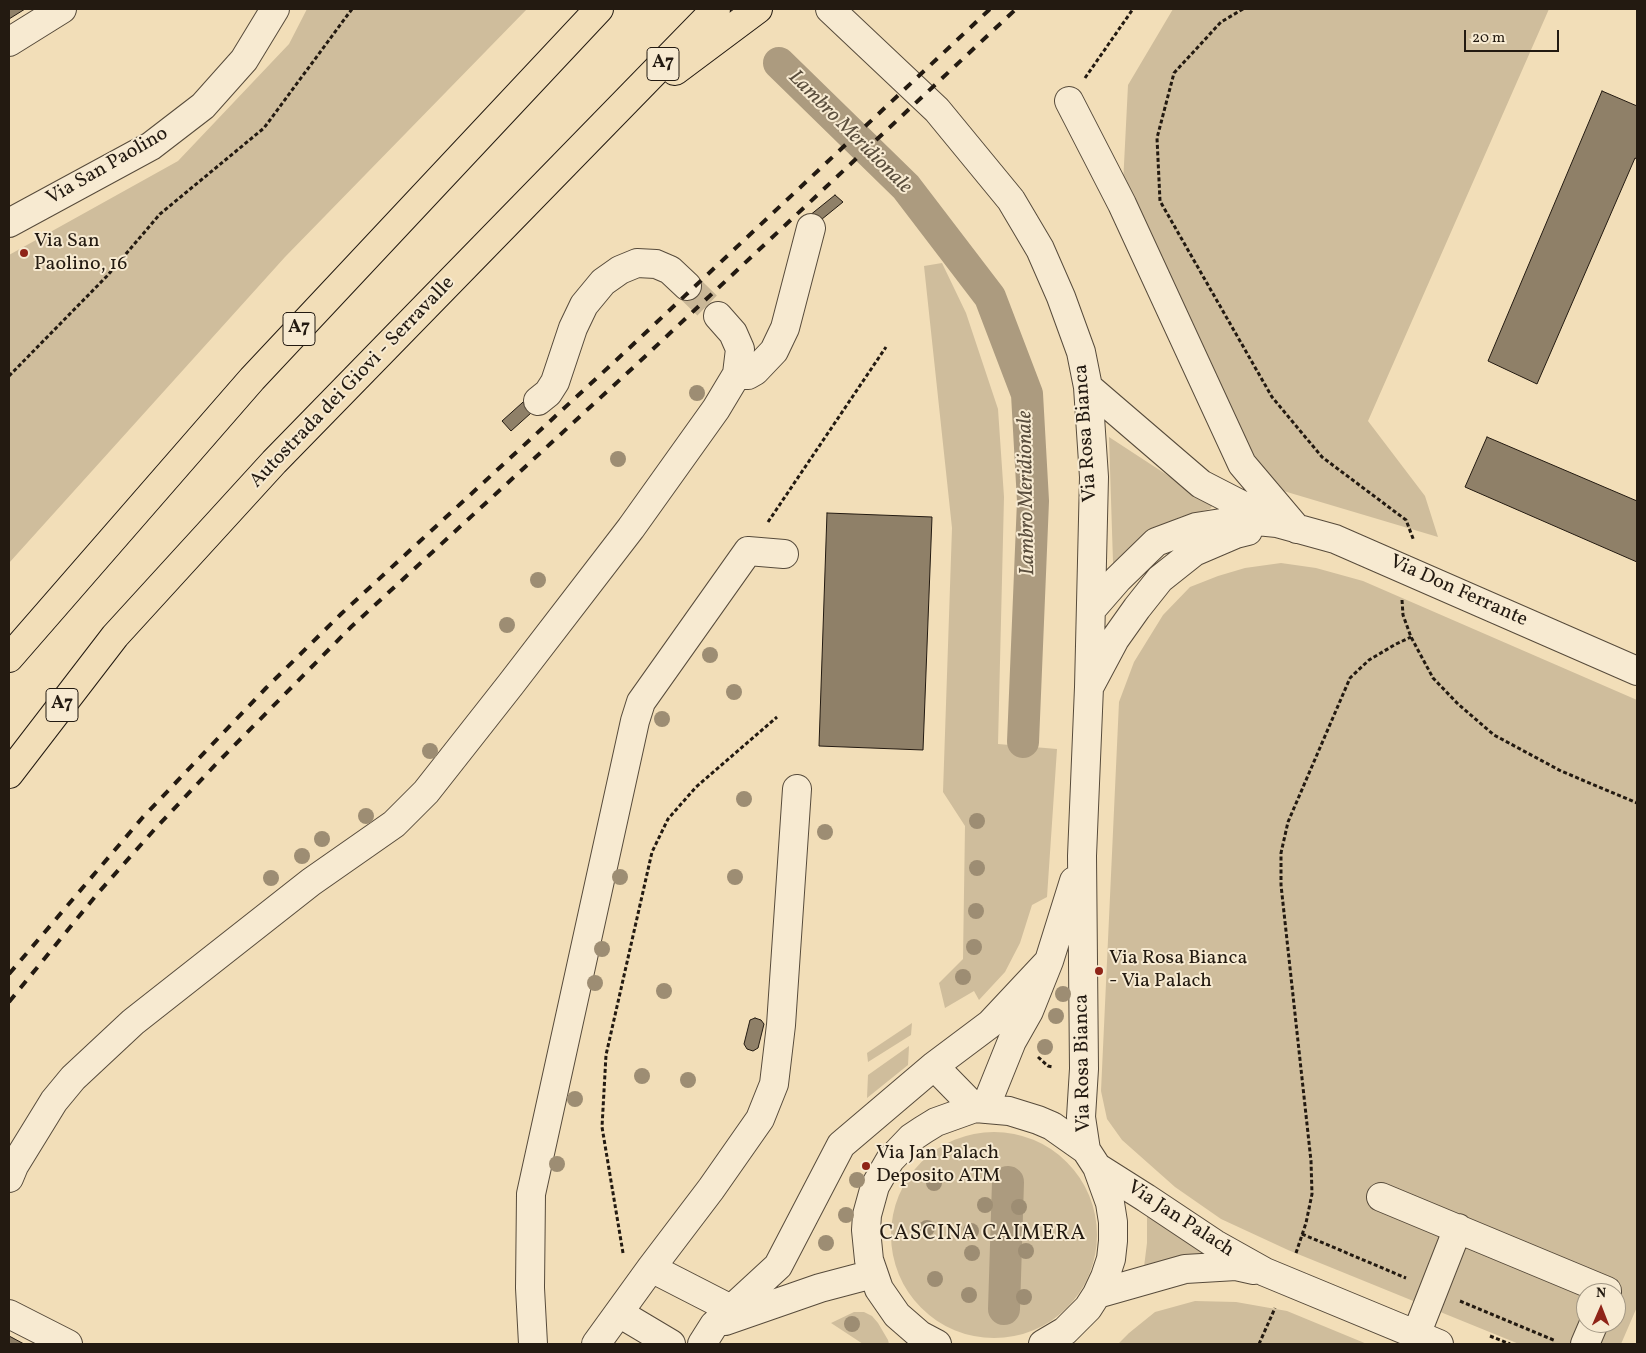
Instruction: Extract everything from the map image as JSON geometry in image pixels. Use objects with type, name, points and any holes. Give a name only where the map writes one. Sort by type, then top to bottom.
[{"type":"highway","name":"A7","points":[[9,658],[252,379],[599,9]]},
{"type":"highway","name":"Autostrada dei Giovi - Serravalle","points":[[9,774],[115,636],[274,462],[716,9]]},
{"type":"highway","points":[[610,119],[758,9]]},
{"type":"street","points":[[9,42],[62,9]]},
{"type":"street","name":"Via San Paolino","points":[[9,223],[150,146],[203,106],[244,60],[275,9]]},
{"type":"street","name":"Via Rosa Bianca","points":[[830,9],[937,110],[1011,200],[1040,249],[1062,297],[1081,352],[1088,386],[1094,477],[1089,687],[1082,856],[1084,1069],[1081,1117],[1091,1158],[1110,1203],[1114,1241],[1108,1268],[1097,1294],[1077,1320],[1065,1331],[1043,1344]]},
{"type":"street","points":[[1069,101],[1122,204],[1242,464],[1287,526],[1236,534],[1194,552],[1160,579],[1115,639],[1089,687]]},
{"type":"street","points":[[737,374],[748,375],[755,371],[774,351],[792,303],[811,228]]},
{"type":"street","points":[[538,401],[548,393],[555,382],[584,305],[603,282],[620,270],[638,263],[656,264],[670,270],[687,286]]},
{"type":"street","points":[[9,1178],[14,1166],[54,1101],[73,1078],[133,1022],[311,882],[394,824],[426,792],[631,528],[716,410],[737,374],[740,350],[733,332],[718,316]]},
{"type":"street","name":"Via Don Ferrante","points":[[1088,386],[1201,484],[1287,526]]},
{"type":"street","name":"Via Don Ferrante","points":[[1091,610],[1118,579],[1156,542],[1196,527],[1257,521],[1287,526],[1335,539],[1637,671]]},
{"type":"street","points":[[533,1344],[530,1288],[531,1194],[635,721],[641,702],[748,551],[784,554]]},
{"type":"street","points":[[596,1344],[711,1189],[760,1119],[774,1084],[781,1025],[797,789]]},
{"type":"street","name":"Via Rosa Bianca","points":[[980,1108],[1012,1041],[1029,1011],[1049,961],[1082,856]]},
{"type":"street","points":[[716,1320],[778,1266],[841,1145],[934,1066],[990,1024],[1049,961]]},
{"type":"street","points":[[934,1066],[980,1108]]},
{"type":"street","name":"Via Rosa Bianca","points":[[937,1344],[920,1335],[907,1335],[873,1274],[867,1245],[866,1222],[870,1200],[882,1172],[900,1149],[936,1122],[980,1108],[1009,1111],[1052,1126],[1091,1158]]},
{"type":"street","name":"Via Jan Palach","points":[[1091,1158],[1146,1198],[1215,1244],[1264,1272],[1427,1339],[1458,1228]]},
{"type":"street","points":[[1381,1197],[1589,1283]]},
{"type":"street","name":"Via Jan Palach","points":[[1097,1294],[1185,1269],[1236,1266],[1264,1272]]},
{"type":"street","points":[[651,1268],[716,1320]]},
{"type":"street","points":[[716,1320],[873,1274]]},
{"type":"street","points":[[625,1306],[671,1344]]},
{"type":"street","points":[[9,1314],[68,1344]]},
{"type":"path","points":[[9,376],[107,276],[160,214],[264,128],[352,9]]},
{"type":"path","points":[[1069,101],[1134,9]]},
{"type":"path","points":[[1243,9],[1221,22],[1174,73],[1157,138],[1160,201],[1272,396],[1322,457],[1406,520],[1417,547]]},
{"type":"path","points":[[748,551],[886,347]]},
{"type":"path","points":[[1401,598],[1403,615],[1411,637],[1433,678],[1458,704],[1494,735],[1561,771],[1637,804]]},
{"type":"path","points":[[1296,1253],[1306,1224],[1312,1194],[1311,1161],[1280,885],[1281,853],[1288,822],[1350,678],[1369,660],[1411,637]]},
{"type":"path","points":[[625,1306],[602,1127],[606,1055],[652,852],[668,819],[696,787],[778,717]]},
{"type":"path","points":[[1036,1056],[1048,1066],[1056,1067]]},
{"type":"path","points":[[1302,1234],[1412,1281]]},
{"type":"path","points":[[1458,1300],[1564,1344]]},
{"type":"path","points":[[1259,1344],[1275,1307]]},
{"type":"path","points":[[1490,1336],[1510,1344]]},
{"type":"shaded area","points":[[307,9],[527,9],[285,257],[9,563],[9,255],[178,161],[289,44]]},
{"type":"shaded area","points":[[1173,9],[1549,9],[1368,421],[1425,496],[1438,537],[1250,481],[1122,204],[1128,85]]},
{"type":"shaded area","points":[[942,263],[966,313],[998,409],[1004,497],[998,744],[1057,749],[1047,897],[1032,905],[1020,943],[1005,972],[979,1000],[974,991],[945,1008],[939,983],[963,959],[965,826],[943,792],[952,528],[924,266]]},
{"type":"shaded area","points":[[1109,437],[1213,505],[1210,509],[1180,517],[1158,528],[1115,567],[1113,562]]},
{"type":"shaded area","points":[[1281,563],[1316,568],[1363,581],[1637,700],[1637,1307],[1626,1332],[1626,1283],[1576,1283],[1576,1333],[1626,1333],[1621,1344],[1519,1344],[1288,1250],[1221,1219],[1175,1187],[1122,1140],[1107,1119],[1101,1091],[1119,702],[1134,662],[1163,615],[1190,587],[1245,568]]},
{"type":"shaded area","points":[[912,1023],[911,1035],[868,1062],[867,1053]]},
{"type":"shaded area","points":[[909,1046],[908,1065],[867,1098],[868,1075]]},
{"type":"shaded area","points":[[994,1132],[1014,1134],[1033,1140],[1042,1144],[1067,1162],[1085,1187],[1089,1196],[1095,1215],[1097,1235],[1095,1255],[1089,1274],[1085,1283],[1067,1308],[1042,1326],[1033,1330],[1014,1336],[994,1338],[974,1336],[955,1330],[946,1326],[921,1308],[903,1283],[899,1274],[893,1255],[891,1235],[893,1215],[899,1196],[903,1187],[921,1162],[946,1144],[955,1140],[974,1134]]},
{"type":"shaded area","points":[[1147,1210],[1209,1255],[1144,1267],[1147,1243]]},
{"type":"shaded area","points":[[1195,1301],[1236,1302],[1287,1311],[1367,1344],[1118,1344],[1155,1312]]},
{"type":"shaded area","points":[[854,1312],[864,1312],[872,1316],[889,1344],[863,1344],[831,1323]]},
{"type":"building","points":[[9,9],[25,9],[9,19]]},
{"type":"building","points":[[1602,91],[1637,106],[1637,159],[1635,158],[1537,384],[1488,361]]},
{"type":"building","points":[[835,195],[843,202],[811,228],[804,220]]},
{"type":"building","points":[[532,394],[541,404],[511,431],[502,421]]},
{"type":"building","points":[[1487,437],[1637,501],[1637,562],[1465,487]]},
{"type":"building","points":[[827,513],[932,517],[923,750],[819,746]]},
{"type":"building","points":[[755,1018],[761,1020],[764,1024],[758,1048],[753,1051],[747,1049],[744,1044],[750,1020]]},
{"type":"building","points":[[9,1336],[11,1337],[24,1344],[9,1344]]},
{"type":"waterway","name":"Lambro Meridionale","points":[[779,63],[906,187],[990,297],[1027,394],[1033,501],[1023,742]]},
{"type":"waterway","name":"Lambro Meridionale","points":[[1004,1309],[1008,1182]]},
{"type":"tunnel","points":[[687,286],[718,316]]},
{"type":"railway","points":[[9,974],[143,817],[266,688],[341,614],[625,352],[990,9]]},
{"type":"railway","points":[[9,1002],[98,893],[154,830],[351,627],[637,364],[1016,9]]},
{"type":"place","name":"Via San Paolino, 16","points":[[24,253]]},
{"type":"place","name":"Via Rosa Bianca - Via Palach","points":[[1099,971]]},
{"type":"place","name":"Via Jan Palach Deposito ATM","points":[[866,1166]]},
{"type":"district","name":"CASCINA CAIMERA","points":[[983,1235]]}]
